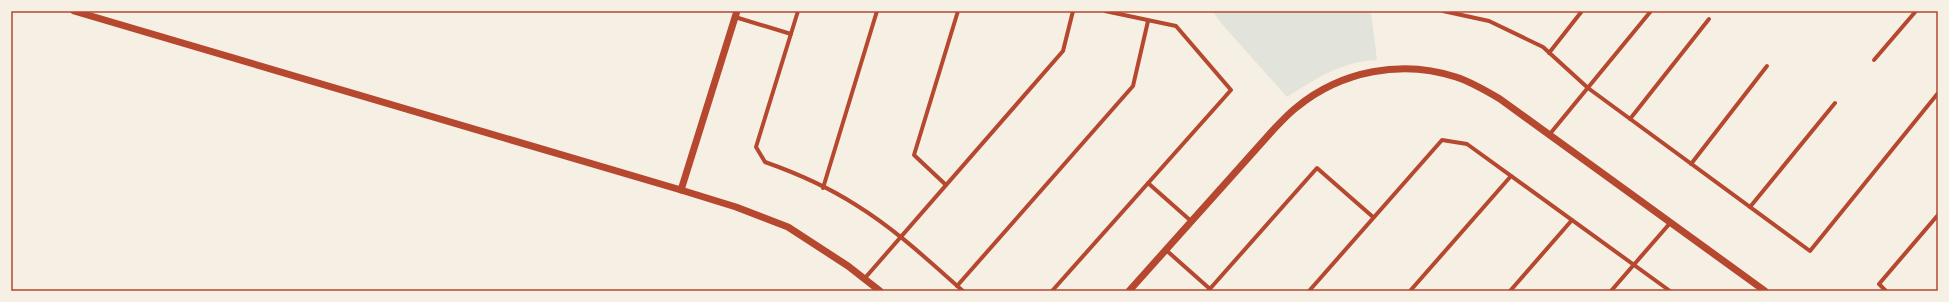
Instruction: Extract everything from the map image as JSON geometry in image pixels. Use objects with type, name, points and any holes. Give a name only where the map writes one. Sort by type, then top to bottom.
[{"type":"street","points":[[74,11],[736,207],[788,227],[865,278],[880,291]]},
{"type":"street","points":[[798,11],[756,147],[765,162],[798,175],[856,204],[900,237],[963,291]]},
{"type":"street","points":[[823,188],[877,11]]},
{"type":"street","points":[[946,185],[914,156],[958,11]]},
{"type":"street","points":[[865,278],[1063,51],[1072,11]]},
{"type":"street","points":[[1052,291],[1231,90],[1176,26],[1105,11]]},
{"type":"street","points":[[1443,11],[1489,21],[1543,47],[1588,88],[1810,251],[1938,94]]},
{"type":"street","points":[[1549,53],[1582,11]]},
{"type":"street","points":[[1549,135],[1650,11]]},
{"type":"street","points":[[1874,60],[1916,11]]},
{"type":"street","points":[[681,190],[736,14],[791,34]]},
{"type":"street","points":[[1630,119],[1709,19]]},
{"type":"street","points":[[957,286],[1134,86],[1148,21]]},
{"type":"street","points":[[1691,164],[1767,66]]},
{"type":"street","points":[[1129,291],[1275,128],[1297,107],[1321,90],[1347,78],[1375,70],[1418,69],[1456,77],[1476,85],[1500,99],[1765,291]]},
{"type":"street","points":[[1750,207],[1835,102]]},
{"type":"street","points":[[1309,291],[1442,140],[1467,144],[1670,291]]},
{"type":"street","points":[[1166,250],[1209,290],[1317,168],[1373,217]]},
{"type":"street","points":[[1410,291],[1512,176]]},
{"type":"street","points":[[1148,183],[1191,221]]},
{"type":"street","points":[[1886,291],[1879,284],[1938,215]]},
{"type":"street","points":[[1510,291],[1572,220]]},
{"type":"street","points":[[1611,291],[1671,222]]},
{"type":"shaded area","points":[[1371,11],[1377,60],[1364,61],[1341,67],[1329,72],[1287,97],[1221,23],[1213,12]]}]
